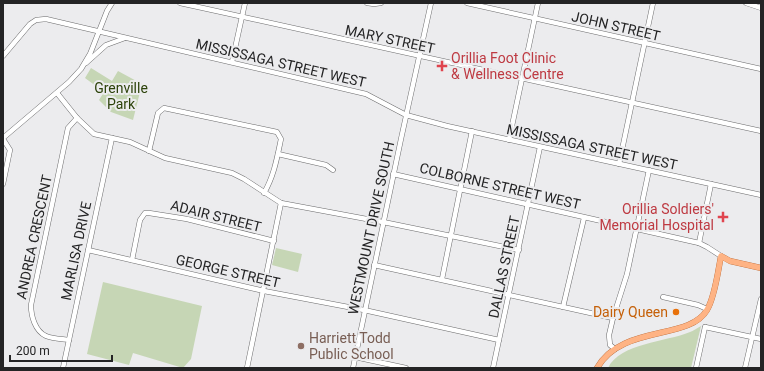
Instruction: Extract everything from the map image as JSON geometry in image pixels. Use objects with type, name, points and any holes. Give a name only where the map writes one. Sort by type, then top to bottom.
[{"type":"main road","name":"COLBORNE STREET WEST","points":[[721,256],[730,261],[761,268]]},
{"type":"main road","points":[[598,368],[607,356],[622,344],[638,338],[686,326],[699,318],[707,310],[711,299],[721,256]]},
{"type":"street","points":[[82,67],[90,54],[107,11],[113,3]]},
{"type":"street","name":"MARY STREET","points":[[180,3],[632,104],[761,131]]},
{"type":"street","points":[[232,62],[245,3]]},
{"type":"street","points":[[367,3],[381,3]]},
{"type":"street","name":"WESTMOUNT DRIVE SOUTH","points":[[353,368],[393,174],[431,3]]},
{"type":"street","name":"JOHN STREET","points":[[467,3],[644,44],[761,69]]},
{"type":"street","points":[[509,140],[538,3]]},
{"type":"street","points":[[619,164],[653,3]]},
{"type":"street","points":[[746,3],[761,8]]},
{"type":"street","name":"MISSISSAGA STREET WEST","points":[[3,56],[24,30],[36,20],[46,20],[366,94],[406,115],[540,147],[761,195]]},
{"type":"street","points":[[3,184],[10,150],[3,139],[57,93],[106,45],[127,38]]},
{"type":"street","points":[[57,93],[77,118],[91,132],[130,142],[172,160],[232,173],[281,203],[383,222],[518,250]]},
{"type":"street","points":[[149,151],[158,113],[164,108],[277,132],[281,139],[278,154],[272,178],[264,193]]},
{"type":"street","name":"ANDREA CRESCENT","points":[[69,340],[46,336],[38,330],[31,314],[31,305],[68,128],[77,118]]},
{"type":"street","points":[[442,279],[472,131]]},
{"type":"street","name":"MARLISA DRIVE","points":[[63,368],[112,138]]},
{"type":"street","name":"DALLAS STREET","points":[[493,368],[540,147]]},
{"type":"street","points":[[278,154],[326,165],[333,170]]},
{"type":"street","points":[[615,349],[609,342],[609,335],[627,274],[649,170]]},
{"type":"street","name":"COLBORNE STREET WEST","points":[[393,174],[698,243],[721,256]]},
{"type":"street","points":[[698,243],[711,184]]},
{"type":"street","points":[[247,368],[281,203]]},
{"type":"street","name":"ADAIR STREET","points":[[132,260],[140,220],[145,214],[154,213],[187,219],[274,241]]},
{"type":"street","points":[[563,307],[584,218]]},
{"type":"street","name":"GEORGE STREET","points":[[88,250],[264,291],[364,310],[499,340]]},
{"type":"street","points":[[374,265],[613,318]]},
{"type":"street","points":[[663,297],[698,305],[707,310]]},
{"type":"street","points":[[745,368],[761,299]]},
{"type":"street","points":[[699,318],[705,327],[761,339]]},
{"type":"street","points":[[696,368],[705,327]]},
{"type":"street","points":[[355,357],[406,368]]},
{"type":"green space","name":"Grenville Park","points":[[91,68],[112,81],[118,71],[142,84],[133,120],[111,112],[99,100],[104,92],[85,78]]},
{"type":"green space","points":[[276,248],[302,254],[298,272],[272,265]]},
{"type":"green space","points":[[103,282],[202,306],[191,359],[183,368],[133,353],[129,365],[87,354]]},
{"type":"green space","points":[[701,326],[691,368],[608,368],[622,353],[633,348],[691,332]]},
{"type":"place","name":"Orillia Foot Clinic & Wellness Centre","points":[[442,66]]},
{"type":"place","name":"Orillia Soldiers' Memorial Hospital","points":[[723,217]]},
{"type":"place","name":"Dairy Queen","points":[[676,312]]},
{"type":"place","name":"Harriett Todd Public School","points":[[301,346]]}]
